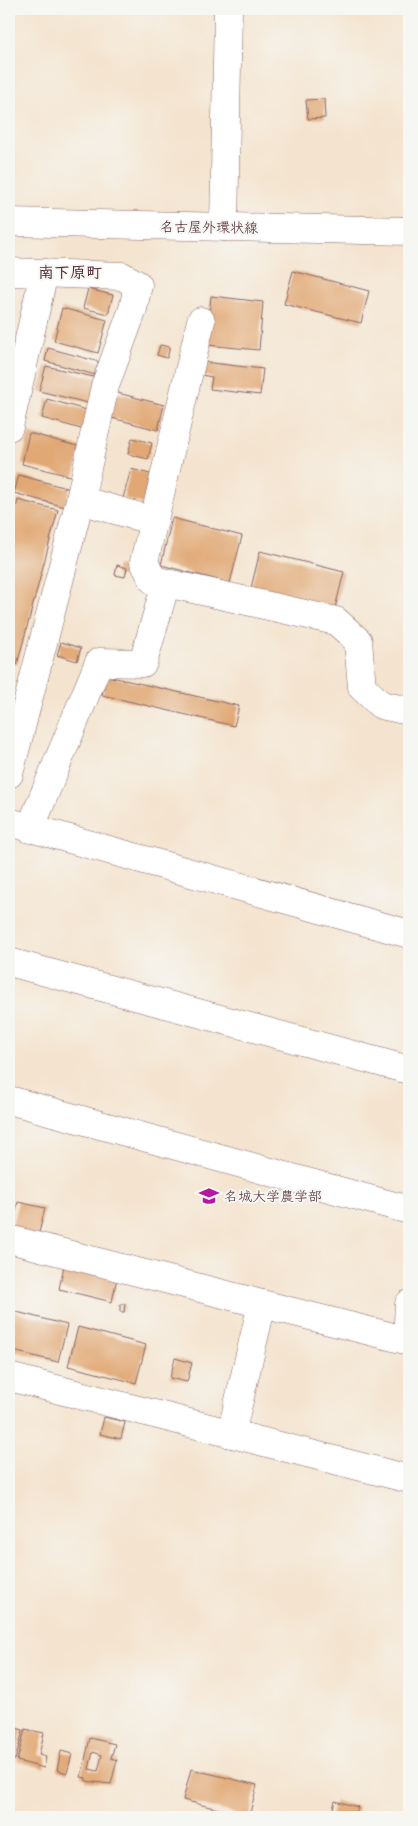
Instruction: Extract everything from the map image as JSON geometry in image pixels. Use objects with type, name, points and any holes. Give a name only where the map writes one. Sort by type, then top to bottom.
[{"type":"main road","points":[[224,227],[228,9]]},
{"type":"main road","name":"名古屋外環状線","points":[[9,222],[409,230]]},
{"type":"main road","points":[[9,272],[122,276],[138,285],[133,308],[105,386],[80,500],[17,708],[9,774]]},
{"type":"main road","points":[[9,427],[44,273]]},
{"type":"main road","points":[[201,321],[144,562],[153,580],[336,621],[358,642],[362,687],[381,705],[409,711]]},
{"type":"main road","points":[[80,500],[154,520]]},
{"type":"main road","points":[[166,583],[143,663],[99,662],[19,825],[409,934]]},
{"type":"main road","points":[[9,962],[409,1070]]},
{"type":"main road","points":[[9,1100],[409,1210]]},
{"type":"main road","points":[[9,1239],[408,1340],[409,1304]]},
{"type":"main road","points":[[231,1434],[262,1304]]},
{"type":"main road","points":[[9,1377],[409,1479]]},
{"type":"building","points":[[324,99],[325,118],[308,119],[306,100]]},
{"type":"building","points":[[293,271],[369,291],[361,323],[284,304]]},
{"type":"building","points":[[88,289],[113,295],[108,314],[83,308]]},
{"type":"building","points":[[211,296],[263,302],[259,350],[206,345]]},
{"type":"building","points":[[62,308],[107,320],[98,353],[54,341]]},
{"type":"building","points":[[160,345],[170,347],[167,358],[157,355]]},
{"type":"building","points":[[48,348],[103,363],[99,376],[45,361]]},
{"type":"building","points":[[203,362],[263,369],[260,395],[210,389],[212,377],[201,375]]},
{"type":"building","points":[[46,366],[98,378],[92,404],[39,391]]},
{"type":"building","points":[[118,393],[164,405],[158,430],[104,416]]},
{"type":"building","points":[[47,399],[90,411],[85,430],[42,418]]},
{"type":"building","points":[[29,433],[81,447],[74,477],[22,464]]},
{"type":"building","points":[[132,438],[152,443],[148,459],[128,454]]},
{"type":"building","points":[[131,469],[154,475],[146,505],[123,498]]},
{"type":"building","points":[[19,475],[70,489],[65,507],[14,493]]},
{"type":"building","points":[[18,500],[58,510],[17,665],[9,662],[9,537]]},
{"type":"building","points":[[172,518],[242,536],[230,583],[161,565]]},
{"type":"building","points":[[260,551],[344,572],[335,608],[251,588]]},
{"type":"building","points":[[117,565],[127,568],[125,577],[115,575]]},
{"type":"building","points":[[61,642],[81,648],[77,661],[57,655]]},
{"type":"building","points":[[107,676],[239,706],[234,726],[102,695]]},
{"type":"building","points":[[18,1202],[45,1208],[38,1237],[11,1230]]},
{"type":"building","points":[[64,1266],[117,1278],[112,1302],[59,1289]]},
{"type":"building","points":[[120,1304],[125,1304],[124,1312],[120,1312]]},
{"type":"building","points":[[9,1310],[67,1325],[58,1362],[9,1350]]},
{"type":"building","points":[[78,1327],[146,1345],[136,1383],[68,1366]]},
{"type":"building","points":[[175,1358],[192,1363],[187,1382],[170,1378]]},
{"type":"building","points":[[104,1417],[125,1422],[121,1439],[100,1434]]},
{"type":"building","points":[[9,1726],[23,1730],[15,1760],[9,1759]]},
{"type":"building","points":[[25,1729],[44,1733],[39,1755],[46,1757],[44,1768],[17,1761]]},
{"type":"building","points":[[90,1738],[115,1744],[111,1758],[117,1760],[111,1784],[86,1781],[86,1778],[81,1777]],"holes":[[[93,1752],[102,1755],[98,1771],[89,1769]]]},
{"type":"building","points":[[61,1751],[72,1754],[67,1773],[57,1770]]},
{"type":"building","points":[[191,1769],[257,1785],[249,1817],[183,1800]]},
{"type":"building","points":[[335,1801],[358,1807],[355,1817],[331,1817]]},
{"type":"place","name":"名城大学農学部","points":[[209,1196]]},
{"type":"district","name":"南下原町","points":[[70,272]]}]
